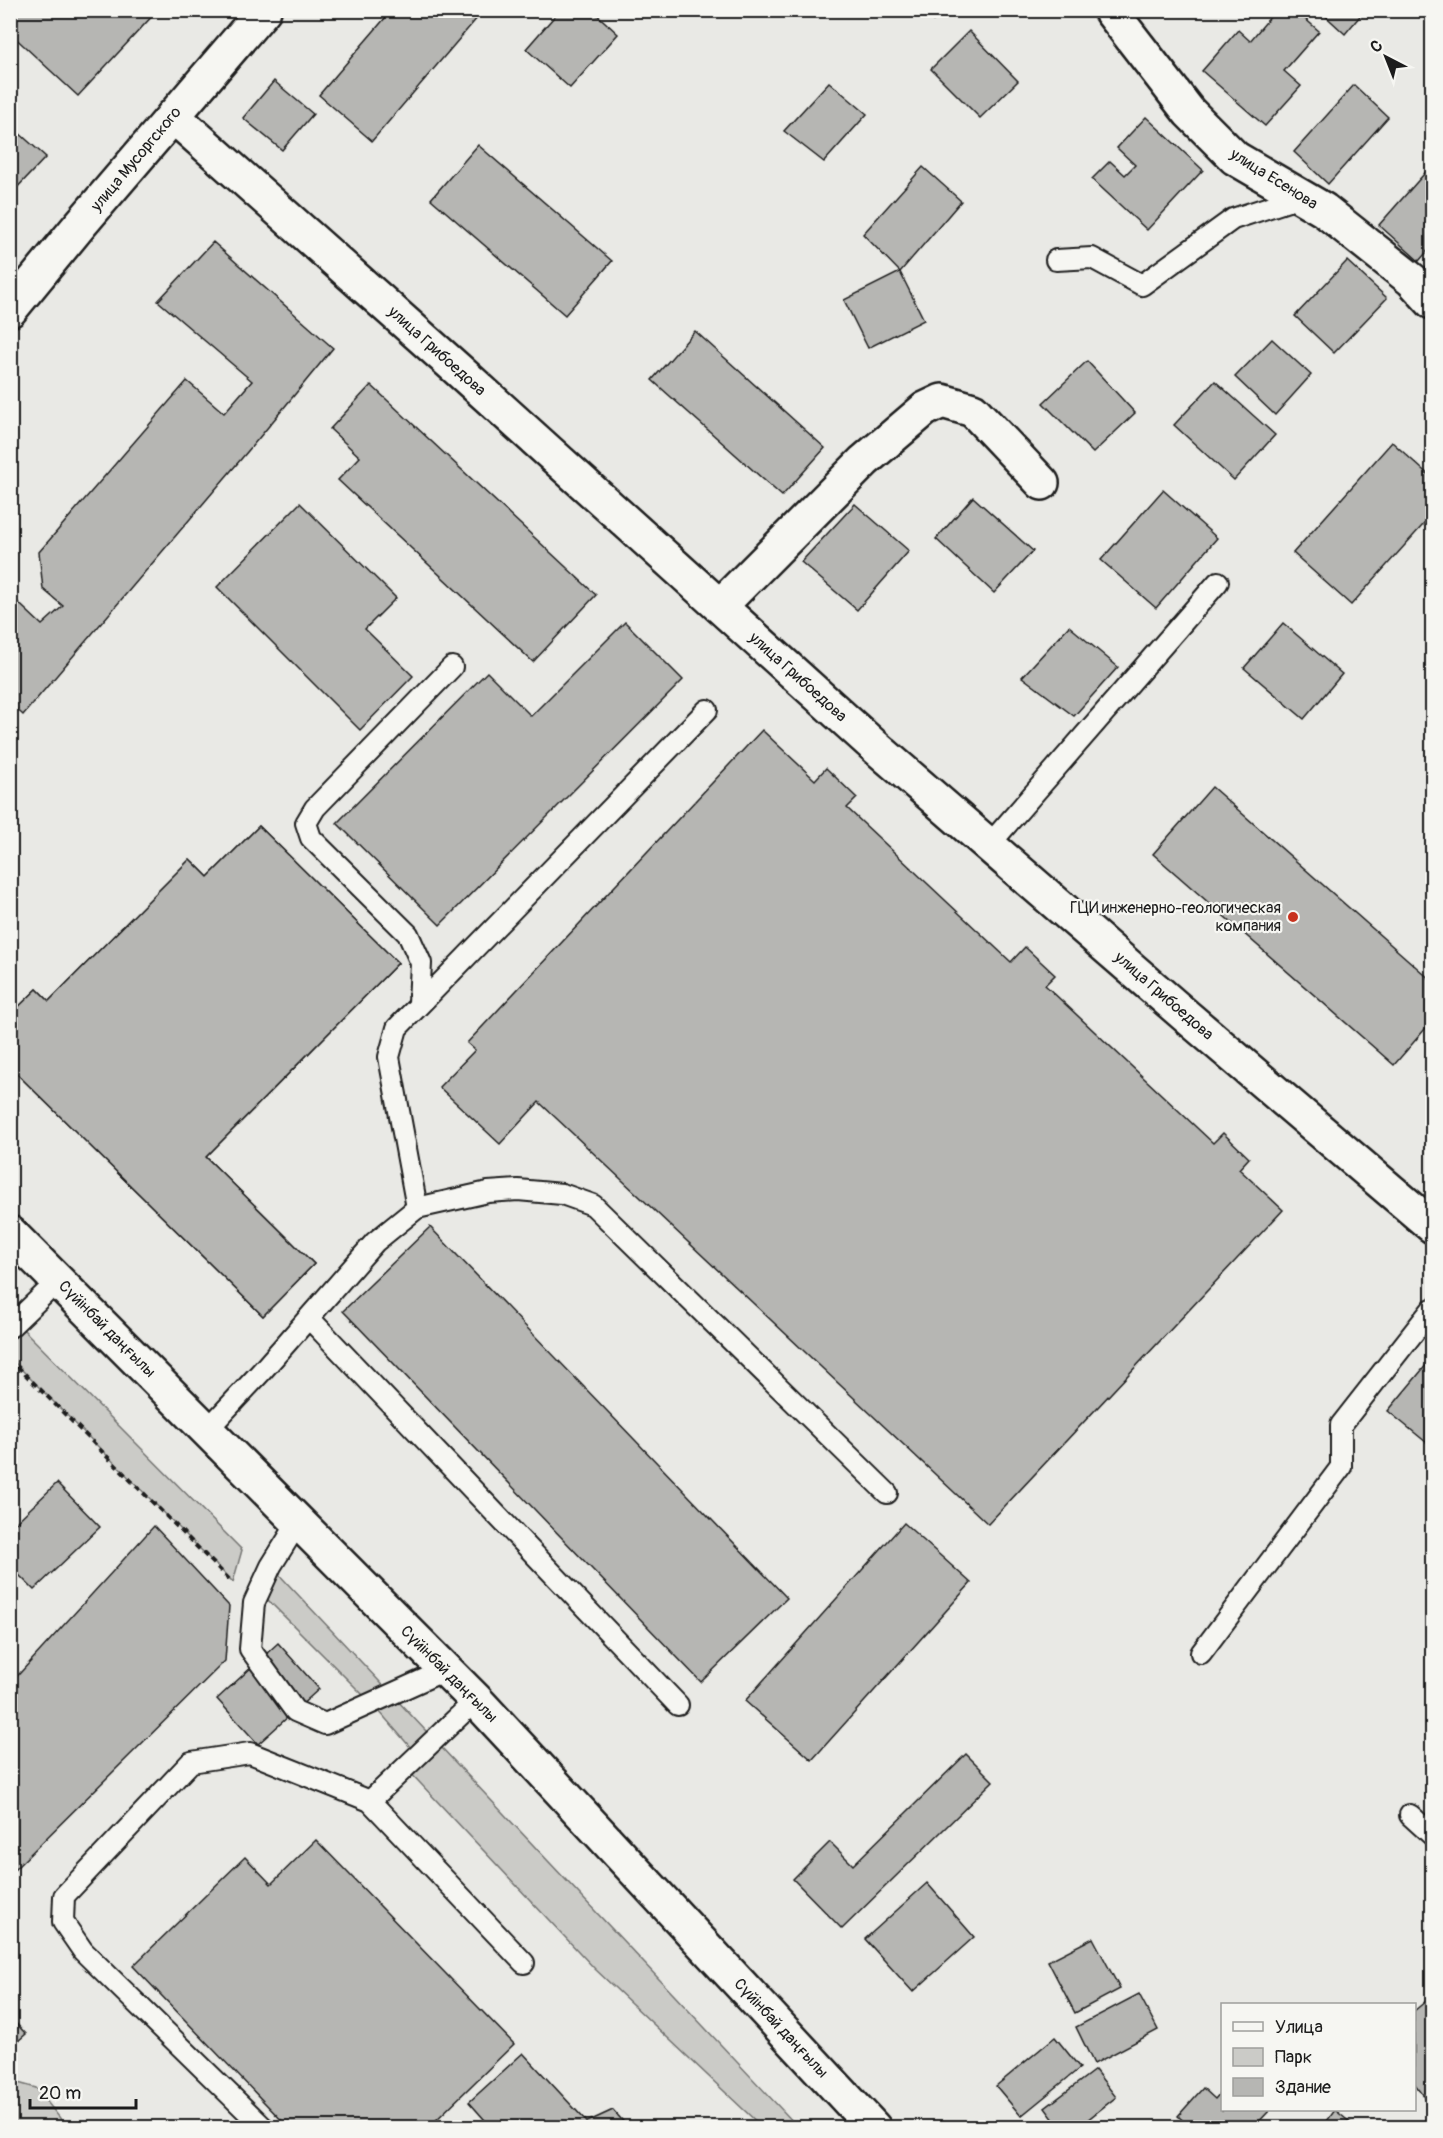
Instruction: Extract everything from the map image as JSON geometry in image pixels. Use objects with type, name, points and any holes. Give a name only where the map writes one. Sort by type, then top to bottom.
[{"type":"street","name":"улица Мусоргского","points":[[10,310],[264,10]]},
{"type":"street","name":"улица Есенова","points":[[1110,10],[1190,112],[1235,158],[1324,210],[1430,294]]},
{"type":"street","name":"улица Грибоедова","points":[[172,116],[455,367],[872,744],[1186,1017],[1432,1226]]},
{"type":"street","points":[[720,606],[864,461],[925,409],[942,401],[973,410],[1042,483]]},
{"type":"street","name":"Сүйінбай даңғылы","points":[[10,1233],[476,1700],[872,2127]]},
{"type":"lane","points":[[1056,260],[1092,258],[1142,285],[1233,219],[1300,197]]},
{"type":"lane","points":[[989,845],[1218,582]]},
{"type":"lane","points":[[419,1003],[421,963],[408,934],[311,838],[306,823],[315,808],[452,667]]},
{"type":"lane","points":[[417,1208],[389,1057],[397,1028],[707,710]]},
{"type":"lane","points":[[207,1430],[375,1242],[417,1208],[488,1192],[518,1190],[562,1194],[593,1205],[886,1493]]},
{"type":"lane","points":[[10,1327],[59,1280]]},
{"type":"lane","points":[[1202,1653],[1341,1467],[1341,1425],[1432,1309]]},
{"type":"lane","points":[[309,1318],[678,1705]]},
{"type":"lane","points":[[299,1521],[271,1566],[254,1603],[250,1649],[295,1711],[325,1724],[445,1670]]},
{"type":"lane","points":[[370,1801],[476,1700]]},
{"type":"lane","points":[[264,2127],[83,1951],[63,1922],[64,1896],[191,1762],[250,1753],[370,1801],[524,1963]]},
{"type":"lane","points":[[1410,1815],[1432,1835]]},
{"type":"path","points":[[10,1359],[254,1603]]},
{"type":"green space","points":[[16,1322],[242,1550],[233,1582],[11,1359],[11,1327]]},
{"type":"green space","points":[[271,1566],[798,2127],[762,2127],[595,1969],[405,1767],[417,1755],[379,1711],[259,1591]]},
{"type":"green space","points":[[11,2081],[36,2088],[67,2127],[11,2127]]},
{"type":"building","points":[[10,10],[155,10],[156,12],[78,96],[10,33]]},
{"type":"building","points":[[392,10],[484,10],[372,141],[319,95]]},
{"type":"building","points":[[560,10],[592,10],[618,34],[570,88],[526,49]]},
{"type":"building","points":[[920,10],[942,10],[933,21]]},
{"type":"building","points":[[1276,10],[1295,10],[1319,31],[1284,71],[1301,86],[1265,126],[1202,71],[1238,30],[1250,41]]},
{"type":"building","points":[[1319,10],[1365,10],[1345,34]]},
{"type":"building","points":[[969,31],[1018,81],[980,118],[931,69]]},
{"type":"building","points":[[274,81],[313,114],[282,150],[243,118]]},
{"type":"building","points":[[829,82],[867,114],[824,162],[784,131]]},
{"type":"building","points":[[1354,85],[1388,117],[1328,184],[1294,152]]},
{"type":"building","points":[[1146,117],[1203,170],[1147,230],[1092,179],[1110,161],[1125,175],[1135,165],[1117,148]]},
{"type":"building","points":[[10,125],[46,157],[10,195]]},
{"type":"building","points":[[478,145],[612,261],[565,315],[431,199]]},
{"type":"building","points":[[1432,165],[1432,246],[1419,261],[1379,225]]},
{"type":"building","points":[[923,167],[961,201],[900,272],[863,234]]},
{"type":"building","points":[[213,242],[333,348],[23,715],[10,703],[10,595],[42,625],[63,606],[43,589],[39,552],[187,381],[224,413],[252,381],[158,301]]},
{"type":"building","points":[[1347,261],[1387,298],[1334,353],[1295,316]]},
{"type":"building","points":[[900,272],[924,320],[868,348],[844,300]]},
{"type":"building","points":[[695,331],[825,448],[782,496],[652,380]]},
{"type":"building","points":[[1272,339],[1311,375],[1275,415],[1235,377]]},
{"type":"building","points":[[1087,361],[1135,413],[1093,453],[1043,403]]},
{"type":"building","points":[[1215,381],[1275,435],[1234,480],[1174,425]]},
{"type":"building","points":[[371,385],[596,595],[533,662],[338,480],[360,457],[330,429]]},
{"type":"building","points":[[1392,442],[1432,478],[1432,515],[1351,605],[1293,553]]},
{"type":"building","points":[[1163,490],[1217,538],[1156,608],[1101,560]]},
{"type":"building","points":[[973,497],[1033,551],[994,593],[936,539]]},
{"type":"building","points":[[300,503],[396,598],[365,629],[413,676],[360,730],[217,587]]},
{"type":"building","points":[[855,504],[909,551],[857,610],[801,562]]},
{"type":"building","points":[[625,622],[683,680],[440,925],[337,823],[487,672],[531,716]]},
{"type":"building","points":[[1283,623],[1342,674],[1304,719],[1244,668]]},
{"type":"building","points":[[1069,626],[1118,667],[1074,716],[1022,677]]},
{"type":"building","points":[[762,730],[815,780],[826,768],[857,798],[847,808],[1011,962],[1025,947],[1055,975],[1045,985],[1213,1143],[1223,1133],[1249,1158],[1239,1169],[1283,1210],[988,1524],[539,1102],[500,1144],[439,1087],[475,1050],[467,1043]]},
{"type":"building","name":"ГЦИ инженерно-геологическая компания","points":[[1212,787],[1432,981],[1432,1021],[1394,1065],[1153,854]]},
{"type":"building","points":[[259,826],[398,963],[206,1157],[314,1264],[263,1316],[10,1067],[10,1015],[37,989],[49,1001],[190,859],[208,877]],"holes":[[[256,927],[298,970],[157,1106],[116,1063]]]},
{"type":"building","points":[[259,826],[398,963],[206,1157],[314,1264],[263,1316],[10,1067],[10,1015],[37,989],[49,1001],[190,859],[208,877]]},
{"type":"building","points":[[430,1227],[787,1598],[701,1682],[343,1311]]},
{"type":"building","points":[[1432,1358],[1432,1447],[1388,1411]]},
{"type":"building","points":[[57,1483],[100,1527],[34,1590],[10,1566],[10,1528]]},
{"type":"building","points":[[904,1523],[971,1583],[812,1760],[745,1701]]},
{"type":"building","points":[[154,1526],[229,1606],[225,1661],[10,1874],[10,1684]]},
{"type":"building","points":[[10,1578],[18,1586],[10,1593]]},
{"type":"building","points":[[278,1643],[319,1689],[258,1744],[217,1699]]},
{"type":"building","points":[[966,1754],[993,1781],[842,1929],[793,1879],[830,1842],[853,1865]]},
{"type":"building","points":[[316,1840],[514,2044],[428,2128],[289,2128],[133,1966],[245,1857],[271,1884]]},
{"type":"building","points":[[927,1883],[974,1937],[913,1992],[865,1939]]},
{"type":"building","points":[[1093,1938],[1120,1989],[1075,2013],[1048,1961]]},
{"type":"building","points":[[1139,1994],[1158,2030],[1094,2064],[1076,2027]]},
{"type":"building","points":[[1432,1996],[1432,2106],[1416,2086],[1416,2009]]},
{"type":"building","points":[[10,2017],[26,2034],[10,2048]]},
{"type":"building","points":[[1055,2037],[1080,2068],[1021,2116],[996,2086]]},
{"type":"building","points":[[523,2053],[587,2122],[613,2110],[629,2128],[492,2128],[469,2102]]},
{"type":"building","points":[[1095,2070],[1116,2097],[1077,2128],[1060,2128],[1045,2108]]},
{"type":"building","points":[[1203,2088],[1215,2099],[1221,2092],[1221,2111],[1269,2111],[1253,2128],[1191,2128],[1178,2116]]},
{"type":"building","points":[[1336,2111],[1357,2128],[1322,2128]]},
{"type":"place","name":"ГЦИ инженерно-геологическая компания","points":[[1293,917]]}]
